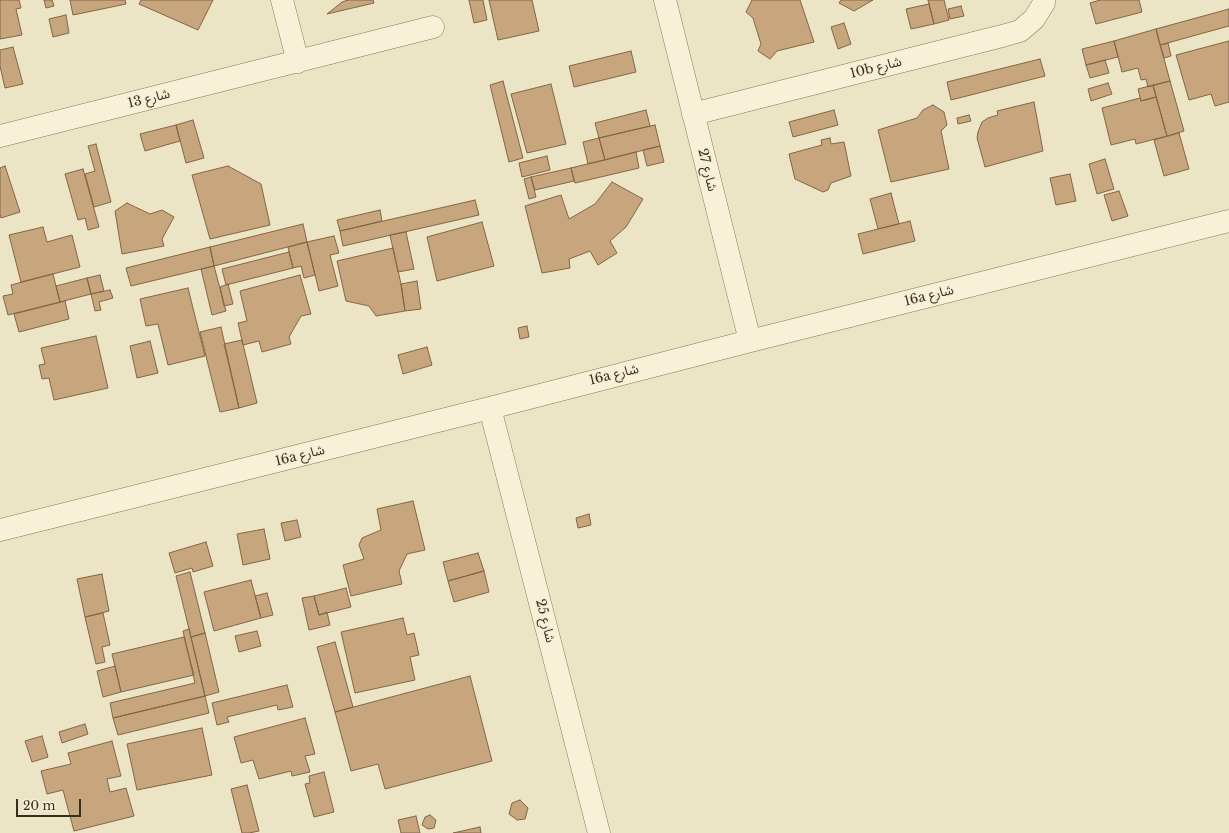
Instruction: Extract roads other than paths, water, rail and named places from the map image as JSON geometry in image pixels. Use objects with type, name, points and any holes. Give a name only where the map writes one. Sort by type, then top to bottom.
[{"type":"street","points":[[282,0],[298,62]]},
{"type":"street","name":"شارع 27","points":[[665,0],[750,341]]},
{"type":"street","name":"10b شارع","points":[[693,114],[1020,31],[1034,19],[1044,3],[1044,0]]},
{"type":"street","name":"شارع 13","points":[[0,136],[433,27]]},
{"type":"street","name":"16a شارع","points":[[0,530],[1229,221]]},
{"type":"street","name":"شارع 25","points":[[490,408],[599,833]]}]
